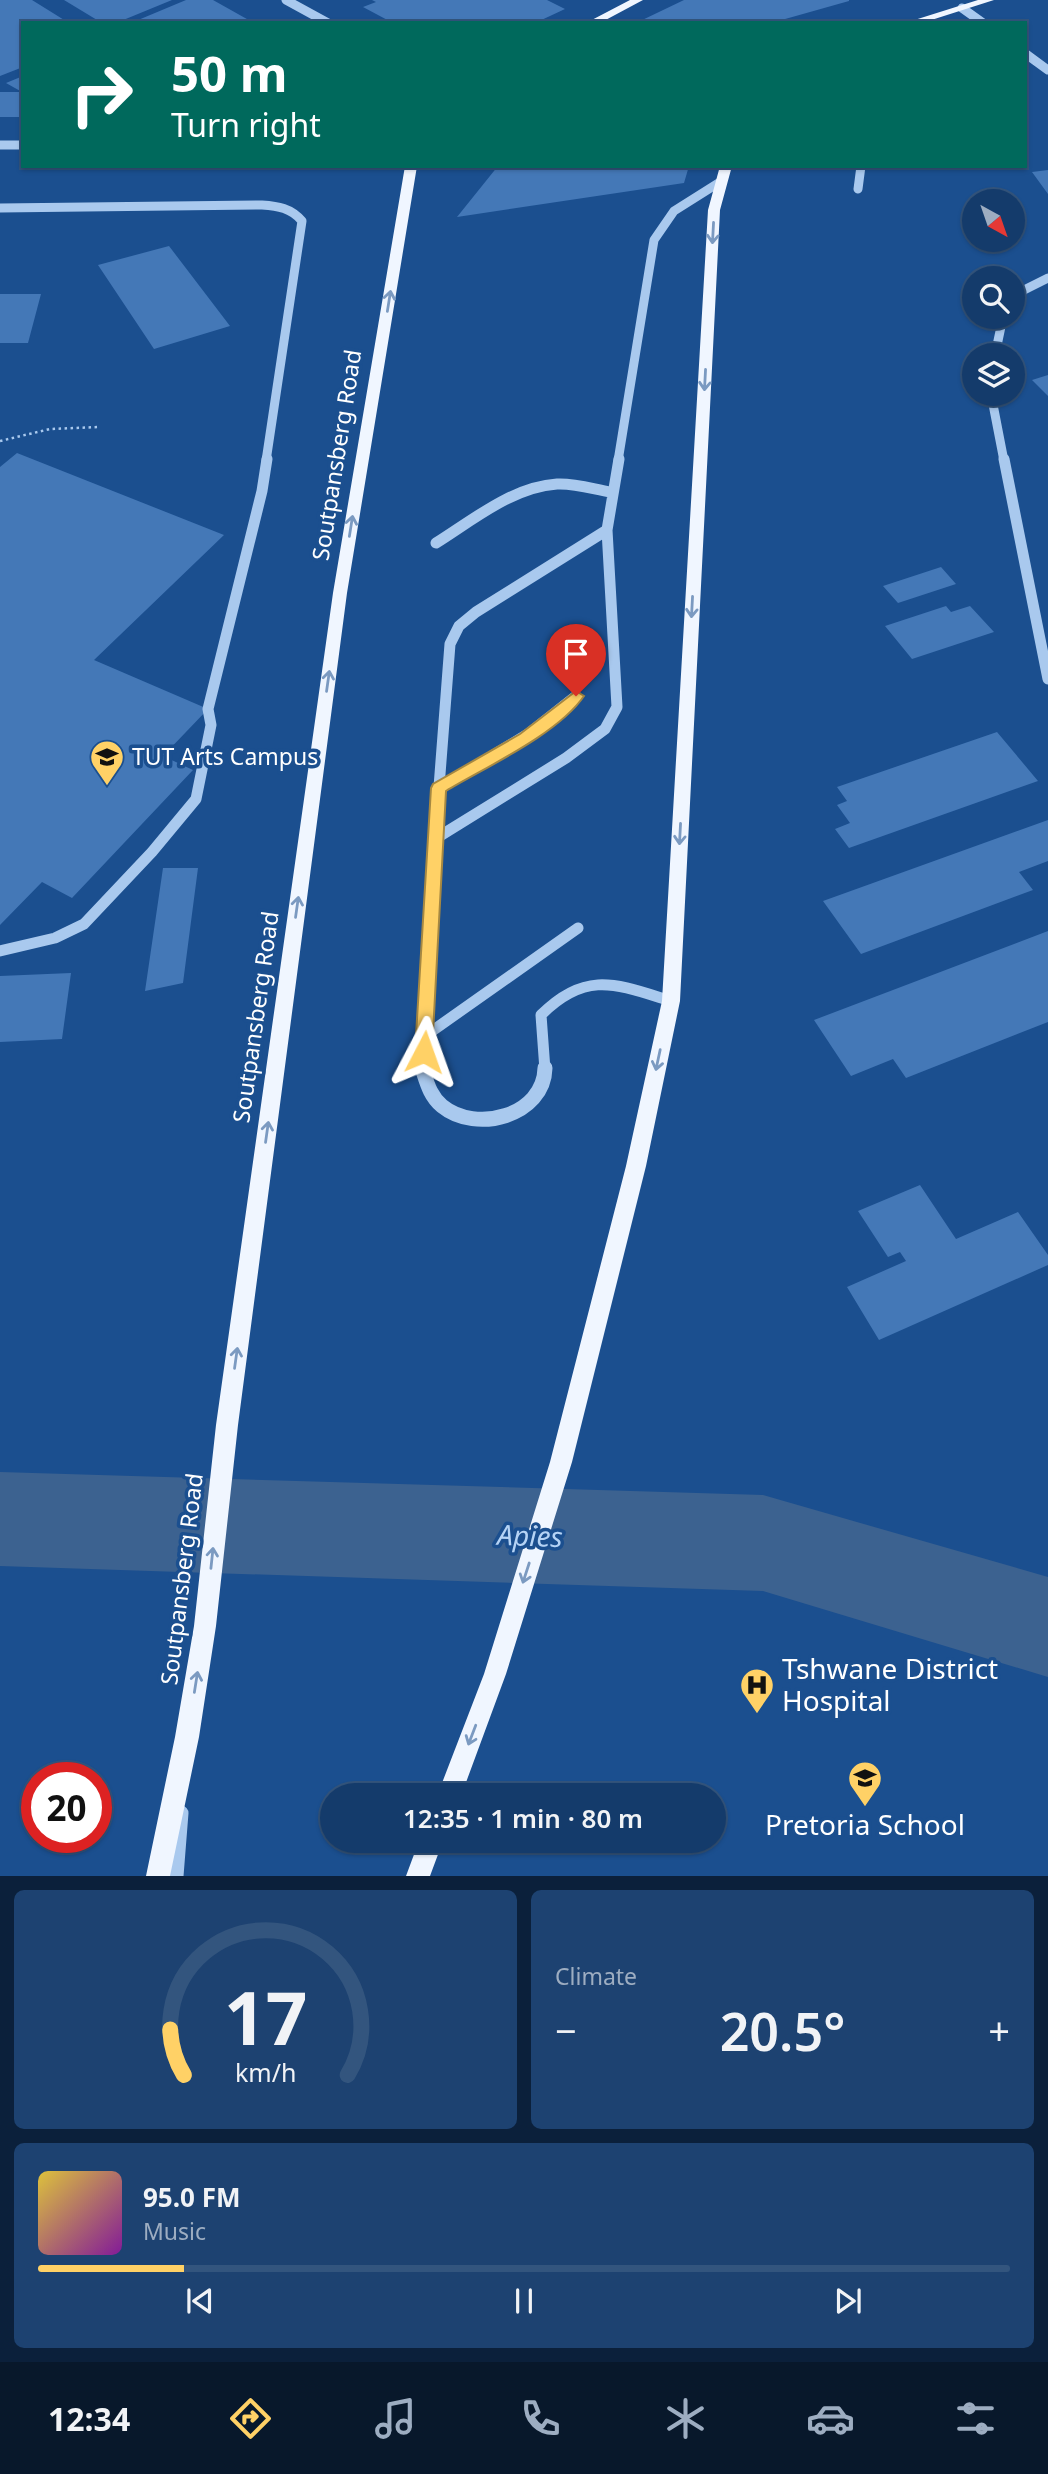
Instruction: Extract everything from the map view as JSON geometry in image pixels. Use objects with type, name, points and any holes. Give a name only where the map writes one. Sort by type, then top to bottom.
[{"type":"main road","points":[[595,21],[638,0]]},
{"type":"main road","points":[[917,21],[989,0]]},
{"type":"main road","points":[[923,21],[934,16]]},
{"type":"main road","name":"Soutpansberg Road","points":[[158,1875],[187,1737],[205,1626],[227,1425],[340,593],[411,168]]},
{"type":"main road","points":[[454,1783],[495,1674],[561,1462],[636,1166],[671,1001],[714,211],[725,168]]},
{"type":"main road","points":[[418,1875],[426,1853]]},
{"type":"street","points":[[286,0],[324,21]]},
{"type":"street","points":[[962,8],[980,21]]},
{"type":"street","points":[[1040,65],[1048,70]]},
{"type":"street","points":[[0,145],[21,145]]},
{"type":"street","points":[[858,189],[861,168]]},
{"type":"street","points":[[435,839],[566,758],[605,729],[617,707],[607,530],[611,492],[654,240],[664,219],[685,201],[720,181]]},
{"type":"street","points":[[0,208],[280,206],[295,213],[302,221],[262,491],[208,709],[211,725],[196,799],[152,852],[84,924],[55,938],[0,951]]},
{"type":"street","points":[[1025,290],[1048,278]]},
{"type":"street","points":[[993,406],[1048,678]]},
{"type":"street","points":[[436,542],[520,494],[541,486],[572,484],[611,492]]},
{"type":"street","points":[[607,530],[476,612],[458,626],[450,644],[435,839],[422,1068],[431,1094],[451,1112],[478,1120],[508,1116],[534,1099],[544,1079],[541,1015],[555,998],[583,984],[614,984],[671,1001]]},
{"type":"street","points":[[439,788],[525,737],[556,715],[576,696]]},
{"type":"street","points":[[425,1036],[578,928]]},
{"type":"street","points":[[177,1875],[187,1737]]},
{"type":"path","points":[[0,441],[50,429],[98,427]]},
{"type":"building","points":[[0,0],[32,0],[66,21],[21,21],[21,68],[0,76]]},
{"type":"building","points":[[64,0],[172,0],[121,21],[99,21]]},
{"type":"building","points":[[186,0],[213,0],[250,21],[136,21]]},
{"type":"building","points":[[372,0],[547,0],[565,9],[539,21],[389,21],[363,7],[376,2]]},
{"type":"building","points":[[684,0],[849,0],[778,21],[640,21]]},
{"type":"building","points":[[21,77],[21,91],[6,83]]},
{"type":"building","points":[[0,92],[21,92],[21,117],[0,117]]},
{"type":"building","points":[[496,168],[688,168],[684,183],[457,217]]},
{"type":"building","points":[[1048,170],[1048,194],[1032,172]]},
{"type":"building","points":[[169,246],[230,326],[154,349],[98,265]]},
{"type":"building","points":[[0,294],[41,294],[28,343],[0,343]]},
{"type":"building","points":[[1048,375],[1048,396],[1032,380]]},
{"type":"building","points":[[17,453],[224,535],[94,660],[208,709],[163,756],[193,770],[72,898],[42,882],[0,925],[0,467]]},
{"type":"building","points":[[941,567],[956,584],[898,603],[883,586]]},
{"type":"building","points":[[946,606],[951,612],[970,606],[994,632],[912,659],[885,626]]},
{"type":"building","points":[[997,732],[1038,781],[849,848],[835,829],[850,823],[837,805],[847,801],[837,787]]},
{"type":"building","points":[[1048,820],[1048,861],[1019,872],[1033,890],[861,954],[823,901]]},
{"type":"building","points":[[163,868],[198,868],[183,983],[145,991]]},
{"type":"building","points":[[1048,931],[1048,1022],[906,1078],[893,1059],[851,1076],[814,1020]]},
{"type":"building","points":[[71,973],[62,1039],[0,1042],[0,976]]},
{"type":"building","points":[[920,1185],[956,1239],[1018,1212],[1048,1255],[1048,1265],[879,1340],[847,1287],[906,1261],[900,1252],[888,1257],[858,1211]]},
{"type":"waterway","name":"Apies","points":[[0,1519],[763,1543],[1048,1627]]},
{"type":"place","name":"TUT Arts Campus","points":[[107,787]]},
{"type":"place","name":"Tshwane District Hospital","points":[[757,1715]]},
{"type":"place","name":"Pretoria School","points":[[865,1808]]},
{"type":"route","points":[[424,1052],[439,788],[525,737],[556,715],[576,696]]}]
